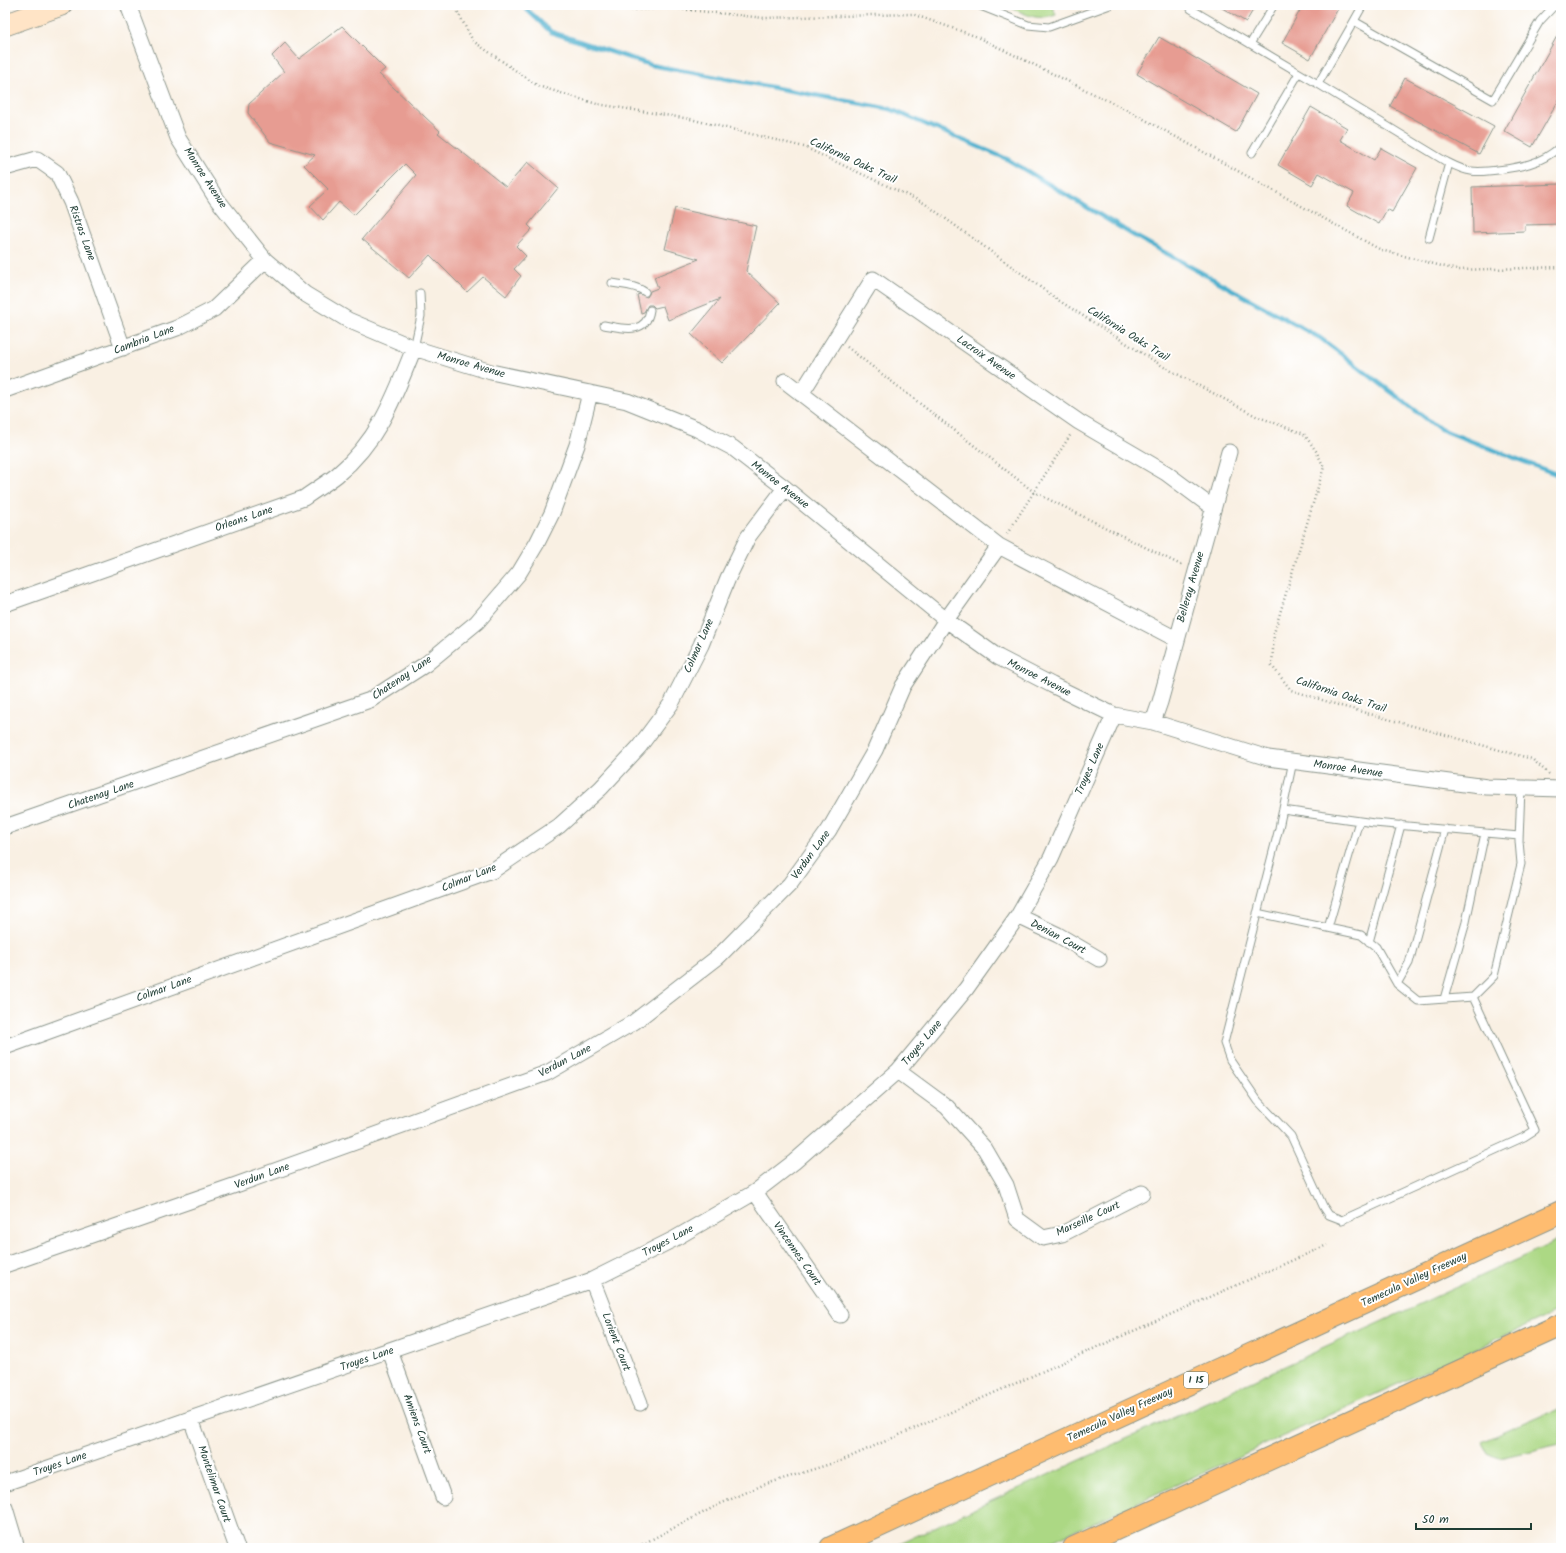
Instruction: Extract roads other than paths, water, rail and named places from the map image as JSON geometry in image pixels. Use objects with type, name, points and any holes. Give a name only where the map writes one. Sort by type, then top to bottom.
[{"type":"highway","name":"Temecula Valley Freeway","points":[[831,1548],[1561,1212]]},
{"type":"highway","points":[[1074,1548],[1561,1325]]},
{"type":"main road","points":[[5,25],[61,5]]},
{"type":"street","name":"Monroe Avenue","points":[[128,5],[178,138],[216,198],[265,260],[305,294],[348,320],[414,348],[491,372],[627,401],[696,429],[733,448],[785,488],[946,620],[998,657],[1114,715],[1153,722],[1268,758],[1487,786],[1561,789]]},
{"type":"street","name":"Ristras Lane","points":[[5,168],[37,159],[57,173],[71,202],[124,348]]},
{"type":"street","name":"Cambria Lane","points":[[5,390],[177,328],[214,309],[265,260]]},
{"type":"street","name":"Lacroix Avenue","points":[[801,394],[873,279],[1079,422],[1166,473],[1213,508]]},
{"type":"street","name":"Orleans Lane","points":[[5,604],[304,498],[337,475],[362,451],[393,402],[414,348]]},
{"type":"street","points":[[785,381],[999,546],[1176,639]]},
{"type":"street","name":"Chatenay Lane","points":[[5,827],[370,700],[426,664],[477,622],[519,573],[537,543],[552,512],[577,445],[590,393]]},
{"type":"street","name":"Belleray Avenue","points":[[1153,722],[1160,702],[1176,639],[1196,573],[1229,452]]},
{"type":"street","name":"Colmar Lane","points":[[5,1047],[492,871],[559,826],[602,788],[639,747],[671,704],[701,645],[728,578],[748,537],[785,488]]},
{"type":"street","name":"Verdun Lane","points":[[5,1265],[233,1186],[546,1073],[634,1022],[718,957],[790,884],[829,830],[875,750],[903,686],[946,620],[999,546]]},
{"type":"street","name":"Troyes Lane","points":[[5,1483],[592,1280],[674,1239],[754,1192],[800,1157],[898,1071],[966,989],[1018,916],[1051,858],[1114,715]]},
{"type":"street","name":"Denian Court","points":[[1018,916],[1058,935],[1098,960]]},
{"type":"street","name":"Marseille Court","points":[[898,1071],[947,1107],[985,1148],[1006,1185],[1017,1219],[1043,1238],[1062,1234],[1142,1193]]},
{"type":"street","name":"Vincennes Court","points":[[754,1192],[840,1315]]},
{"type":"street","name":"Lorient Court","points":[[592,1280],[640,1403]]},
{"type":"street","name":"Amiens Court","points":[[390,1350],[444,1497]]},
{"type":"street","name":"Montelimar Court","points":[[191,1419],[237,1548]]},
{"type":"street","points":[[5,1508],[17,1548]]},
{"type":"lane","points":[[978,5],[1028,25],[1049,27],[1110,5]]},
{"type":"lane","points":[[1194,5],[1191,9],[1449,164],[1471,171],[1492,171],[1529,164],[1542,159],[1561,146]]},
{"type":"lane","points":[[1250,44],[1274,5]]},
{"type":"lane","points":[[1318,84],[1363,5]]},
{"type":"lane","points":[[1354,21],[1493,100],[1540,21],[1555,5]]},
{"type":"lane","points":[[1252,153],[1299,73]]},
{"type":"lane","points":[[1429,238],[1449,164]]},
{"type":"lane","points":[[612,283],[640,288],[645,292]]},
{"type":"lane","points":[[414,348],[421,316],[420,293]]},
{"type":"lane","points":[[604,325],[626,329],[641,326],[647,320],[650,310]]},
{"type":"lane","points":[[1293,761],[1283,810],[1224,1043],[1230,1060],[1258,1101],[1291,1136],[1323,1206],[1329,1215],[1342,1220],[1524,1137],[1535,1130],[1473,998]]},
{"type":"lane","points":[[1257,913],[1361,935],[1376,947],[1397,984],[1418,1001],[1473,998],[1494,976],[1521,864],[1519,836],[1521,788]]},
{"type":"lane","points":[[1283,810],[1359,821],[1519,836]]},
{"type":"lane","points":[[1328,928],[1359,821]]},
{"type":"lane","points":[[1369,942],[1401,825]]},
{"type":"lane","points":[[1397,984],[1409,963],[1445,829]]},
{"type":"lane","points":[[1444,999],[1466,922],[1485,833]]},
{"type":"waterway","points":[[522,5],[551,32],[651,65],[890,109],[1007,159],[1133,235],[1320,338],[1440,429],[1561,476]]}]
